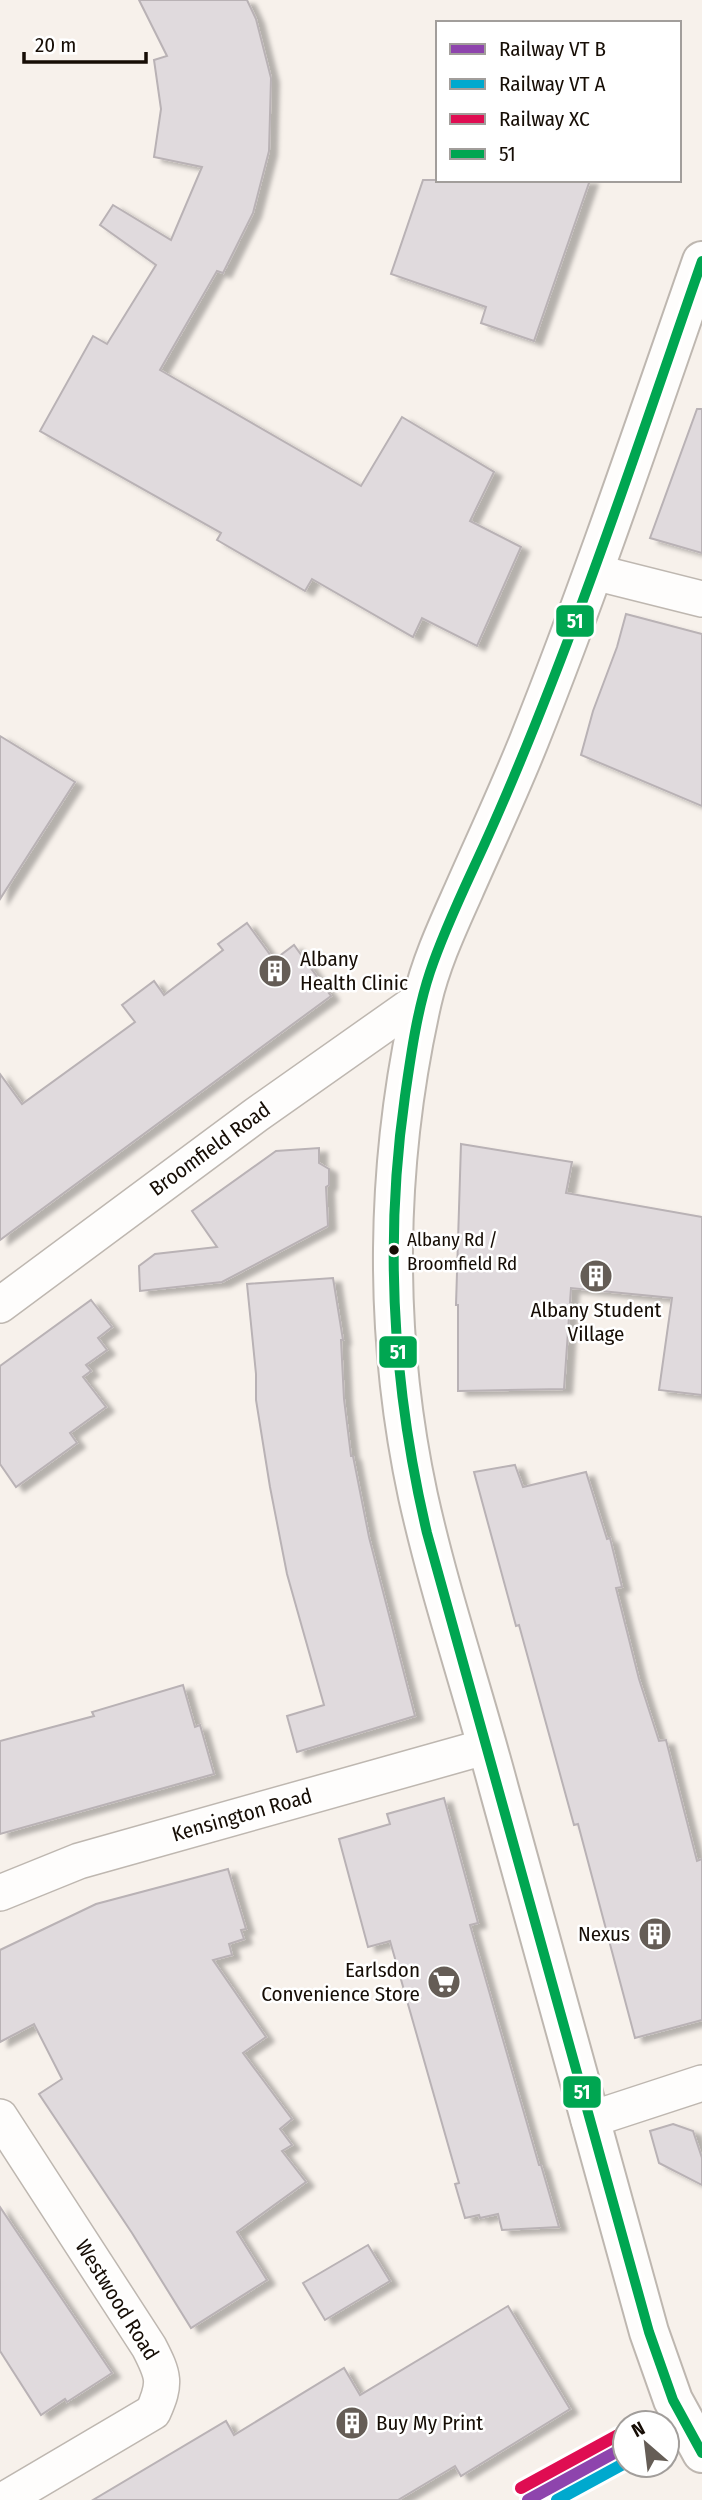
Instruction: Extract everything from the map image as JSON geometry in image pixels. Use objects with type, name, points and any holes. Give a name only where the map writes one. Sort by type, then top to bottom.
[{"type":"street","points":[[702,261],[572,632],[518,769],[434,959],[422,998],[405,1096],[395,1172],[391,1248],[402,1408],[438,1577],[488,1746],[649,2332],[673,2400],[702,2453]]},
{"type":"street","points":[[593,572],[702,599]]},
{"type":"street","name":"Broomfield Road","points":[[0,1305],[256,1115],[422,998]]},
{"type":"street","name":"Kensington Road","points":[[0,1893],[79,1861],[488,1746]]},
{"type":"street","points":[[589,2120],[702,2082]]},
{"type":"street","name":"Westwood Road","points":[[0,2117],[149,2347],[156,2360],[163,2387],[153,2413],[4,2500]]},
{"type":"building","points":[[139,0],[247,0],[256,19],[271,78],[269,151],[253,213],[223,273],[217,271],[160,370],[361,486],[402,417],[494,472],[470,521],[521,547],[477,646],[422,618],[413,637],[312,579],[305,591],[217,540],[221,533],[40,431],[93,336],[107,344],[156,265],[100,225],[113,205],[171,240],[202,167],[154,157],[161,109],[154,60],[167,56]]},
{"type":"building","points":[[423,180],[589,182],[534,341],[481,323],[486,307],[391,274]]},
{"type":"building","points":[[697,409],[702,409],[702,553],[650,538]]},
{"type":"building","points":[[626,614],[702,634],[702,806],[581,755]]},
{"type":"building","points":[[0,736],[75,782],[0,899]]},
{"type":"building","points":[[247,923],[274,960],[294,945],[331,996],[0,1240],[0,1074],[22,1104],[135,1022],[122,1005],[154,981],[164,995],[223,950],[218,944]]},
{"type":"building","name":"Albany Student Village","points":[[461,1144],[572,1162],[566,1193],[702,1217],[702,1395],[659,1390],[672,1298],[571,1288],[564,1389],[458,1391],[456,1305]]},
{"type":"building","points":[[319,1148],[319,1163],[329,1169],[329,1185],[326,1187],[328,1226],[222,1282],[140,1291],[139,1266],[155,1254],[217,1247],[192,1211],[276,1151]]},
{"type":"building","points":[[333,1278],[343,1340],[344,1399],[351,1456],[415,1716],[297,1752],[287,1716],[324,1705],[287,1574],[270,1487],[256,1400],[247,1284]]},
{"type":"building","points":[[91,1300],[112,1327],[98,1338],[107,1350],[86,1365],[91,1371],[83,1377],[106,1407],[70,1433],[77,1443],[16,1487],[0,1464],[0,1366]]},
{"type":"building","points":[[515,1465],[523,1487],[586,1472],[607,1539],[610,1538],[622,1587],[616,1588],[639,1679],[659,1741],[666,1740],[697,1861],[702,1859],[702,2020],[635,2038],[578,1824],[574,1825],[474,1472]]},
{"type":"building","points":[[183,1685],[195,1727],[200,1725],[214,1774],[0,1834],[0,1741],[94,1716],[92,1712]]},
{"type":"building","points":[[444,1798],[478,1923],[470,1925],[559,2227],[502,2230],[498,2214],[465,2218],[455,2184],[459,2183],[390,1941],[368,1947],[339,1839],[390,1824],[387,1814]]},
{"type":"building","points":[[228,1869],[246,1929],[241,1930],[244,1939],[229,1944],[232,1955],[213,1960],[266,2037],[243,2053],[292,2119],[280,2129],[292,2145],[282,2151],[306,2182],[237,2232],[267,2280],[191,2328],[132,2233],[39,2094],[62,2079],[34,2024],[0,2042],[0,1950],[96,1904]]},
{"type":"building","points":[[673,2124],[693,2131],[702,2158],[702,2185],[659,2163],[650,2131]]},
{"type":"building","points":[[0,2207],[112,2373],[41,2415],[0,2351]]},
{"type":"building","points":[[368,2245],[390,2281],[325,2320],[303,2283]]},
{"type":"building","points":[[508,2306],[570,2409],[461,2476],[455,2466],[398,2500],[93,2500],[226,2421],[234,2435],[344,2368],[360,2395]]},
{"type":"transit line","name":"51","points":[[702,261],[572,630],[503,803],[449,922],[425,987],[405,1096],[395,1206],[394,1260],[395,1315],[406,1424],[427,1533],[649,2332],[673,2400],[702,2453]]},
{"type":"transit line","points":[[528,2500],[611,2455]]},
{"type":"transit line","points":[[557,2500],[611,2471]]},
{"type":"rail line","name":"XC","points":[[521,2488],[611,2439]]},
{"type":"place","name":"Albany Health Clinic","points":[[275,971]]},
{"type":"place","name":"Albany Rd / Broomfield Rd","points":[[394,1250]]},
{"type":"place","name":"Albany Student Village","points":[[596,1276]]},
{"type":"place","name":"Nexus","points":[[655,1934]]},
{"type":"place","name":"Earlsdon Convenience Store","points":[[444,1982]]},
{"type":"place","name":"Buy My Print","points":[[352,2423]]}]
